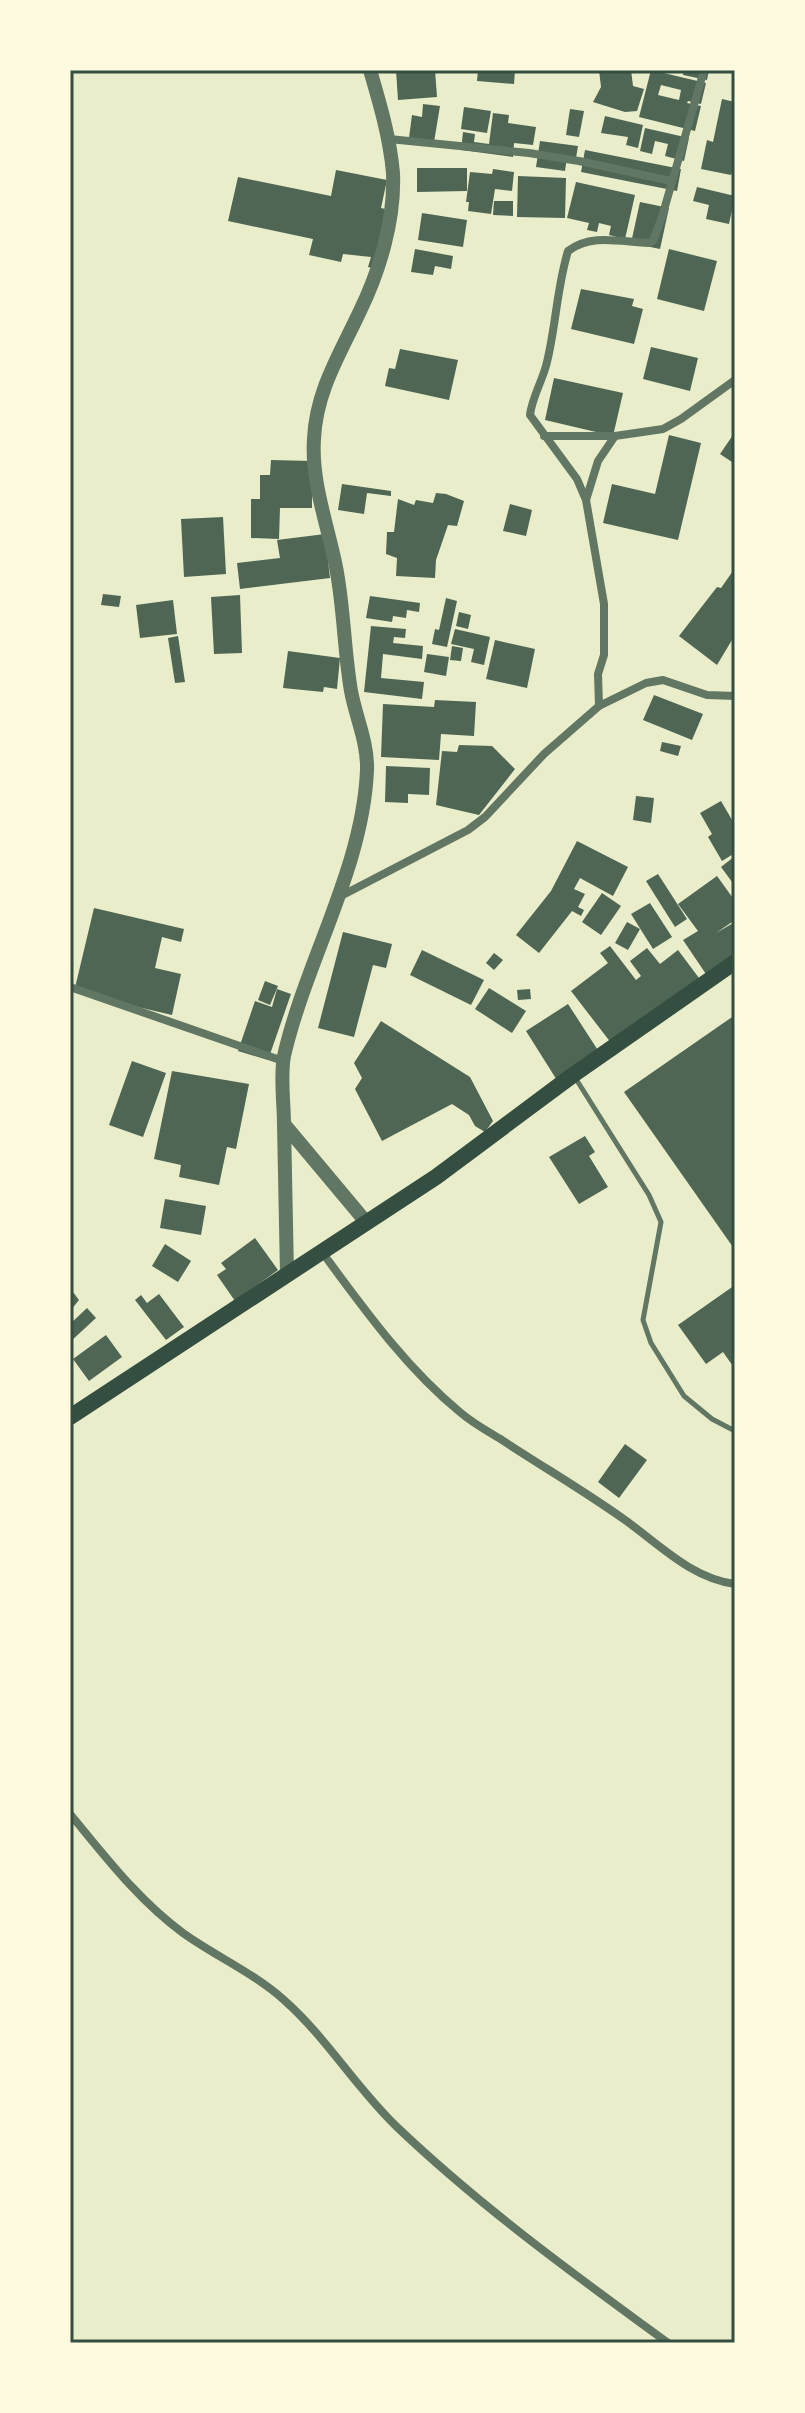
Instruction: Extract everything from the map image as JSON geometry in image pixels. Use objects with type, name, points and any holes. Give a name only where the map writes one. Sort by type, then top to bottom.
[{"type":"main road","points":[[70,1417],[436,1177],[573,1075],[735,962]]},
{"type":"street","points":[[287,1274],[283,1061],[295,1015],[351,860],[367,771],[367,747],[351,688],[342,604],[321,502],[313,440],[321,394],[331,367],[371,288],[390,215],[393,176],[389,139],[370,70]]},
{"type":"street","points":[[599,706],[598,674],[604,655],[604,604],[586,500],[577,479],[532,419],[530,410],[546,366],[560,277],[568,251],[576,245],[598,239],[653,241],[704,70]]},
{"type":"street","points":[[389,139],[529,153],[671,181]]},
{"type":"street","points":[[544,436],[615,436],[663,429],[735,380]]},
{"type":"street","points":[[586,500],[598,461],[615,436]]},
{"type":"street","points":[[336,899],[468,830],[485,817],[544,754],[599,706],[646,683],[663,680],[707,695],[735,696]]},
{"type":"street","points":[[70,987],[283,1061]]},
{"type":"street","points":[[284,1124],[366,1222]]},
{"type":"street","points":[[322,1251],[408,1362],[462,1414],[626,1521],[697,1572],[735,1584]]},
{"type":"street","points":[[70,1814],[147,1902],[183,1933],[281,1997],[299,2014],[394,2124],[462,2188],[668,2343]]},
{"type":"lane","points":[[573,1075],[649,1195],[661,1222],[643,1320],[651,1343],[684,1396],[712,1419],[735,1431]]},
{"type":"building","points":[[396,70],[435,70],[437,97],[398,100]]},
{"type":"building","points":[[478,70],[515,70],[514,84],[477,81]]},
{"type":"building","points":[[599,70],[631,70],[633,86],[644,89],[637,111],[625,112],[593,102],[601,87]]},
{"type":"building","points":[[651,70],[706,83],[701,104],[687,103],[701,106],[695,131],[639,117]],"holes":[[[661,85],[681,90],[679,100],[658,95]]]},
{"type":"building","points":[[684,70],[709,70],[707,80],[683,75]]},
{"type":"building","points":[[722,99],[735,102],[735,163],[731,175],[701,169],[707,140],[713,142]]},
{"type":"building","points":[[423,104],[440,106],[434,142],[409,138],[412,115],[422,117]]},
{"type":"building","points":[[464,107],[491,111],[487,133],[461,129]]},
{"type":"building","points":[[570,109],[584,111],[579,137],[566,135]]},
{"type":"building","points":[[493,113],[509,115],[508,123],[536,127],[533,145],[514,143],[513,157],[461,150],[463,132],[475,134],[474,142],[489,144]]},
{"type":"building","points":[[605,116],[643,125],[638,148],[626,145],[628,137],[601,133]]},
{"type":"building","points":[[645,128],[689,138],[684,161],[665,156],[668,144],[655,141],[652,154],[640,151]]},
{"type":"building","points":[[540,141],[578,146],[576,158],[567,157],[565,171],[536,167]]},
{"type":"building","points":[[585,150],[681,169],[677,191],[581,172]]},
{"type":"building","points":[[417,168],[467,168],[467,191],[417,192]]},
{"type":"building","points":[[493,169],[514,172],[512,191],[495,189],[491,214],[468,211],[469,202],[466,202],[470,172],[492,174]]},
{"type":"building","points":[[336,170],[387,180],[381,208],[390,210],[380,270],[368,267],[371,257],[343,254],[341,262],[309,255],[313,239],[228,221],[238,177],[331,196]]},
{"type":"building","points":[[518,176],[566,178],[565,218],[517,217]]},
{"type":"building","points":[[576,182],[635,195],[625,239],[609,235],[611,226],[599,223],[597,232],[587,230],[589,223],[567,218]]},
{"type":"building","points":[[697,187],[735,196],[729,224],[706,219],[709,205],[693,201]]},
{"type":"building","points":[[494,201],[513,201],[513,216],[493,215]]},
{"type":"building","points":[[640,202],[669,208],[660,249],[631,243]]},
{"type":"building","points":[[422,213],[467,220],[463,247],[418,240]]},
{"type":"building","points":[[415,249],[453,256],[451,269],[435,266],[433,275],[411,272]]},
{"type":"building","points":[[669,249],[717,261],[704,311],[657,299]]},
{"type":"building","points":[[581,289],[634,299],[632,306],[643,309],[634,344],[571,329]]},
{"type":"building","points":[[651,347],[698,358],[690,391],[643,379]]},
{"type":"building","points":[[400,349],[458,360],[449,400],[385,386],[389,368],[395,369]]},
{"type":"building","points":[[554,378],[623,393],[613,436],[545,420]]},
{"type":"building","points":[[735,432],[735,464],[720,454]]},
{"type":"building","points":[[669,435],[701,443],[678,540],[603,523],[612,484],[655,494]]},
{"type":"building","points":[[271,460],[312,461],[312,508],[280,508],[279,539],[251,538],[251,499],[260,499],[260,475],[270,475]]},
{"type":"building","points":[[342,484],[391,491],[391,496],[367,493],[364,514],[338,510]]},
{"type":"building","points":[[436,493],[464,501],[457,526],[448,525],[436,560],[435,578],[396,576],[397,558],[386,554],[387,532],[394,532],[398,499],[414,505],[416,500],[433,503]]},
{"type":"building","points":[[510,504],[532,510],[526,536],[503,531]]},
{"type":"building","points":[[223,517],[226,574],[184,577],[181,519]]},
{"type":"building","points":[[325,534],[330,578],[240,589],[237,563],[280,558],[277,540]]},
{"type":"building","points":[[735,568],[735,635],[717,665],[679,636]]},
{"type":"building","points":[[103,594],[121,596],[119,607],[101,605]]},
{"type":"building","points":[[240,595],[242,653],[214,654],[211,597]]},
{"type":"building","points":[[370,596],[420,603],[419,612],[407,610],[406,618],[393,616],[392,622],[366,618]]},
{"type":"building","points":[[446,598],[457,601],[447,647],[432,644],[435,629],[439,630]]},
{"type":"building","points":[[173,600],[177,634],[140,638],[136,605]]},
{"type":"building","points":[[459,612],[471,615],[468,629],[456,626]]},
{"type":"building","points":[[371,626],[406,629],[405,638],[394,637],[393,643],[423,646],[422,659],[383,654],[381,678],[424,682],[422,699],[364,692]]},
{"type":"building","points":[[455,629],[490,637],[484,665],[471,662],[474,649],[451,644]]},
{"type":"building","points":[[178,636],[185,682],[175,683],[168,638]]},
{"type":"building","points":[[495,640],[535,649],[527,688],[486,679]]},
{"type":"building","points":[[452,646],[463,648],[461,661],[450,660]]},
{"type":"building","points":[[288,651],[340,658],[337,689],[324,687],[323,692],[283,688]]},
{"type":"building","points":[[427,654],[449,657],[446,676],[424,672]]},
{"type":"building","points":[[654,695],[703,714],[692,740],[643,720]]},
{"type":"building","points":[[435,700],[476,702],[474,736],[441,734],[439,760],[381,757],[383,704],[434,707]]},
{"type":"building","points":[[662,742],[681,746],[678,756],[660,751]]},
{"type":"building","points":[[459,745],[492,746],[515,769],[479,815],[436,805],[442,751],[457,752]]},
{"type":"building","points":[[386,766],[430,768],[429,795],[408,794],[408,803],[385,802]]},
{"type":"building","points":[[636,796],[654,798],[651,823],[633,820]]},
{"type":"building","points":[[721,801],[735,825],[735,853],[722,861],[708,837],[712,834],[700,813]]},
{"type":"building","points":[[577,841],[628,867],[613,896],[580,878],[574,889],[585,894],[578,907],[584,910],[581,916],[572,911],[539,953],[516,935],[551,891]]},
{"type":"building","points":[[735,856],[735,886],[721,867]]},
{"type":"building","points":[[658,874],[687,919],[675,927],[646,881]]},
{"type":"building","points":[[717,876],[735,901],[735,920],[716,933],[735,922],[735,968],[712,983],[683,940],[698,931],[678,904]]},
{"type":"building","points":[[602,893],[621,906],[601,935],[582,922]]},
{"type":"building","points":[[650,903],[672,937],[653,949],[631,914]]},
{"type":"building","points":[[94,908],[184,929],[181,942],[162,937],[155,968],[181,974],[172,1015],[74,992]]},
{"type":"building","points":[[627,922],[640,929],[628,950],[615,943]]},
{"type":"building","points":[[343,932],[392,944],[386,968],[373,965],[354,1037],[318,1028]]},
{"type":"building","points":[[610,946],[636,980],[641,976],[630,961],[647,948],[660,964],[678,950],[702,982],[615,1048],[571,991],[608,963],[600,953]]},
{"type":"building","points":[[422,950],[484,980],[471,1005],[410,975]]},
{"type":"building","points":[[494,953],[503,960],[494,970],[486,963]]},
{"type":"building","points":[[265,981],[278,986],[270,1005],[258,1000]]},
{"type":"building","points":[[489,988],[526,1011],[512,1033],[475,1009]]},
{"type":"building","points":[[277,989],[291,994],[268,1060],[238,1051],[255,1001],[272,1007]]},
{"type":"building","points":[[530,989],[531,999],[518,1000],[517,990]]},
{"type":"building","points":[[568,1004],[603,1058],[560,1085],[526,1031]]},
{"type":"building","points":[[735,1015],[735,1250],[624,1092]]},
{"type":"building","points":[[381,1021],[470,1077],[493,1121],[485,1132],[475,1126],[469,1115],[452,1104],[382,1141],[355,1089],[362,1078],[354,1063]]},
{"type":"building","points":[[132,1061],[166,1073],[143,1137],[109,1125]]},
{"type":"building","points":[[172,1071],[249,1084],[236,1149],[227,1147],[219,1185],[179,1177],[181,1165],[154,1159]]},
{"type":"building","points":[[585,1136],[595,1152],[589,1156],[608,1187],[579,1204],[549,1157]]},
{"type":"building","points":[[165,1199],[206,1206],[201,1235],[160,1228]]},
{"type":"building","points":[[255,1238],[278,1270],[235,1301],[217,1275],[226,1269],[221,1263]]},
{"type":"building","points":[[165,1244],[191,1261],[178,1282],[152,1266]]},
{"type":"building","points":[[735,1285],[735,1369],[723,1352],[706,1364],[678,1325]]},
{"type":"building","points":[[70,1288],[79,1300],[70,1311]]},
{"type":"building","points":[[159,1294],[184,1327],[166,1340],[135,1300],[141,1295],[147,1303]]},
{"type":"building","points":[[87,1308],[96,1318],[70,1342],[70,1324]]},
{"type":"building","points":[[106,1335],[122,1357],[89,1381],[73,1359]]},
{"type":"building","points":[[625,1444],[647,1460],[619,1498],[598,1482]]}]
